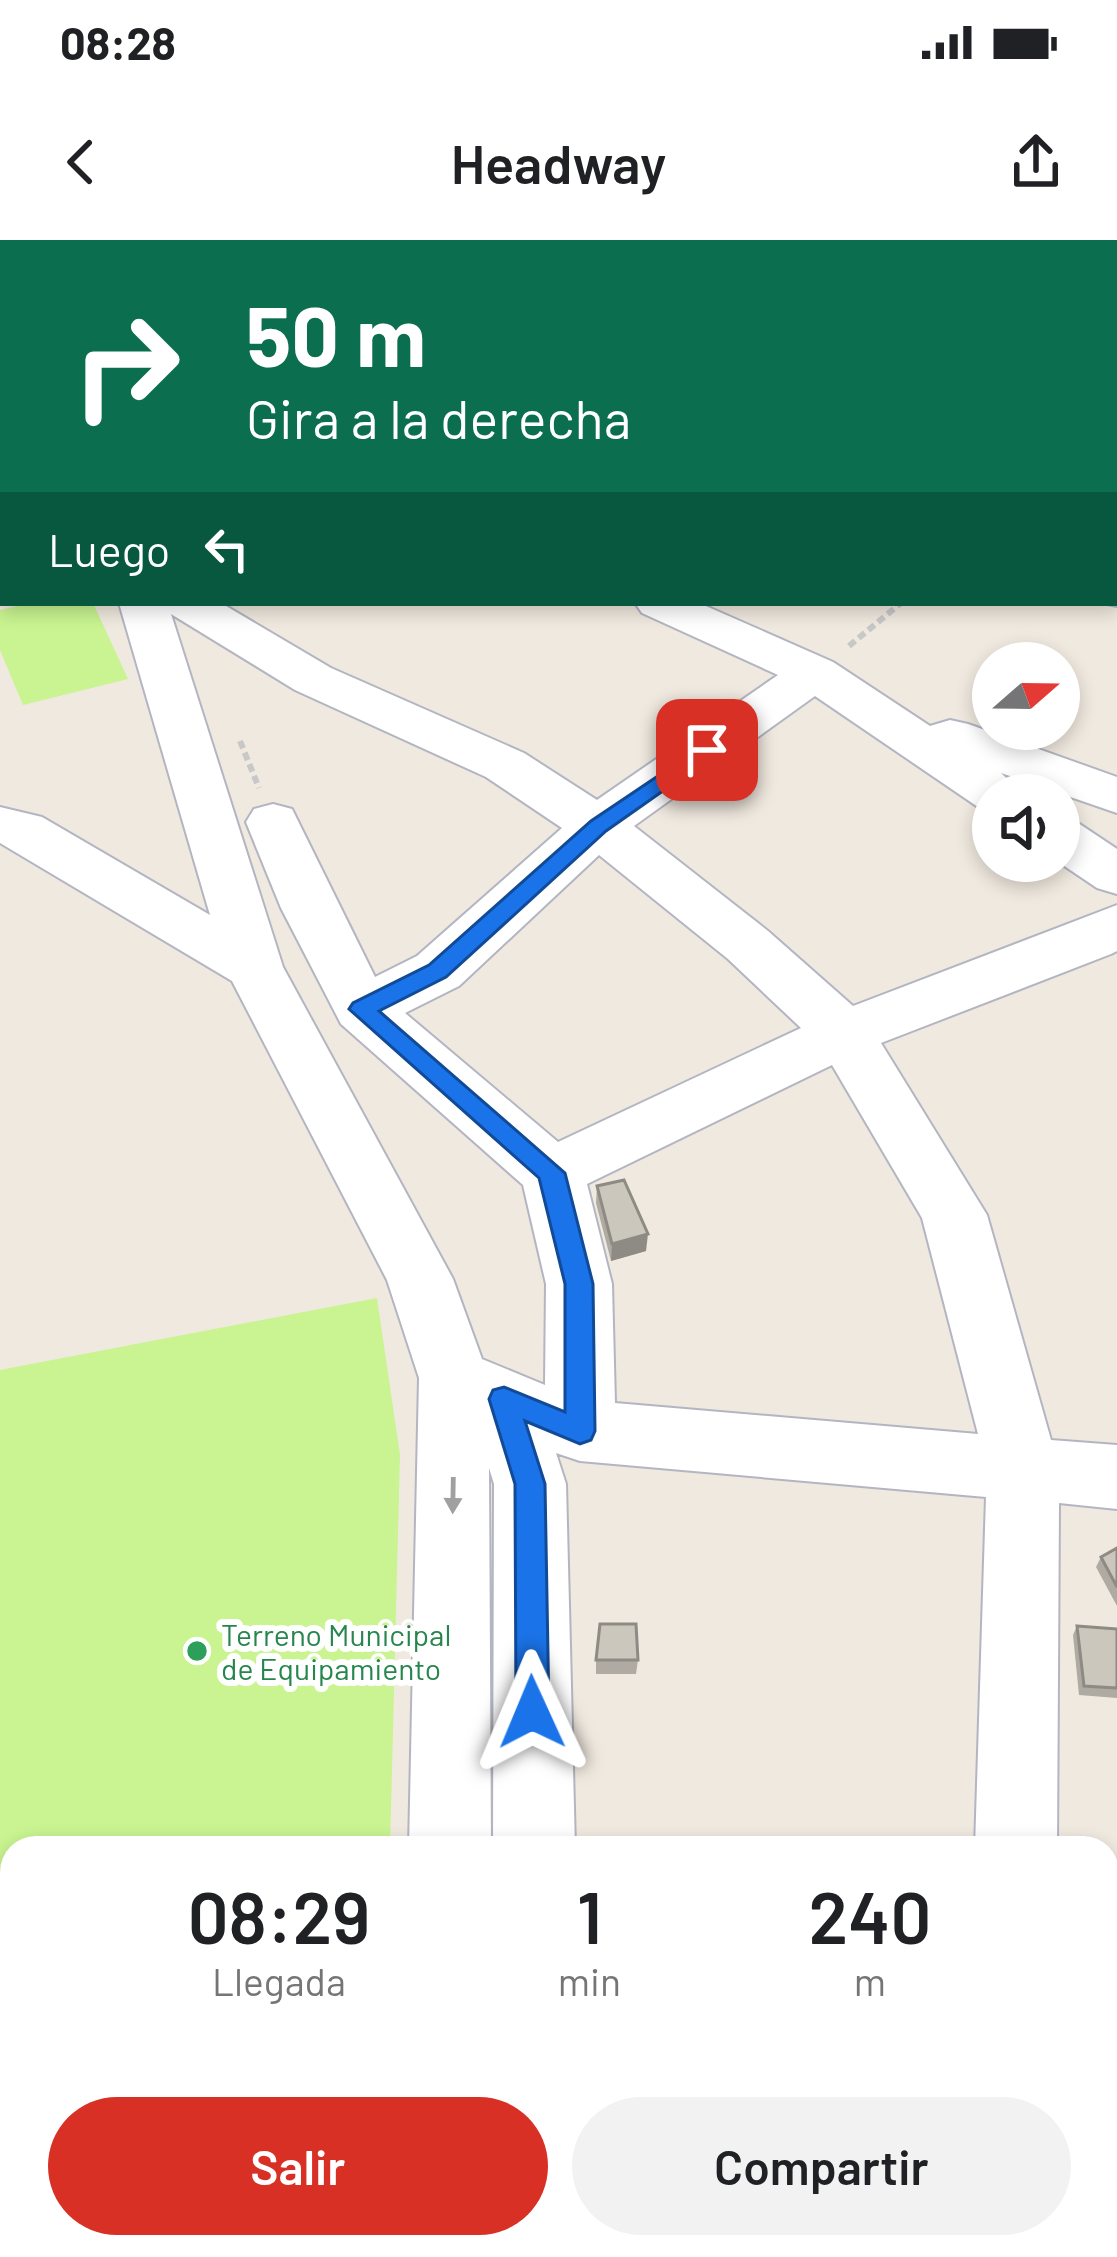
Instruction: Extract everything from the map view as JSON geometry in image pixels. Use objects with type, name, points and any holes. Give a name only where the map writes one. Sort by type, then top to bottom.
[{"type":"street","points":[[144,606],[254,967],[530,1484],[534,1836]]},
{"type":"street","points":[[191,606],[313,679],[505,765],[598,826],[748,945],[844,1033],[954,1215],[1023,1467],[1016,1836]]},
{"type":"street","points":[[665,606],[815,674],[972,778]]},
{"type":"street","points":[[362,1009],[438,971],[598,826],[815,674]]},
{"type":"street","points":[[862,705],[1117,796]]},
{"type":"street","points":[[8,815],[254,967]]},
{"type":"street","points":[[273,823],[309,908],[362,1009],[551,1173],[579,1284],[580,1431]]},
{"type":"street","points":[[1080,850],[1117,875]]},
{"type":"street","points":[[551,1173],[844,1033],[1091,940],[1117,925]]},
{"type":"street","points":[[479,1389],[580,1431],[1117,1477]]},
{"type":"street","points":[[451,1836],[479,1389]]},
{"type":"path","points":[[815,674],[898,606]]},
{"type":"green space","points":[[94,606],[128,679],[23,705],[0,650],[0,610]]},
{"type":"green space","name":"Terreno Municipal de Equipamiento","points":[[377,1298],[400,1455],[390,1836],[0,1836],[0,1370]]},
{"type":"building","points":[[624,1180],[648,1234],[612,1244],[597,1186]]},
{"type":"building","points":[[1117,1548],[1117,1587],[1101,1557]]},
{"type":"building","points":[[600,1624],[636,1624],[638,1660],[596,1660]]},
{"type":"building","points":[[1077,1626],[1117,1629],[1117,1688],[1084,1686]]},
{"type":"place","name":"Terreno Municipal de Equipamiento","points":[[197,1651]]},
{"type":"route","points":[[532,1712],[530,1484],[504,1399],[580,1431],[579,1284],[551,1173],[362,1009],[438,971],[598,826],[707,750]]}]
